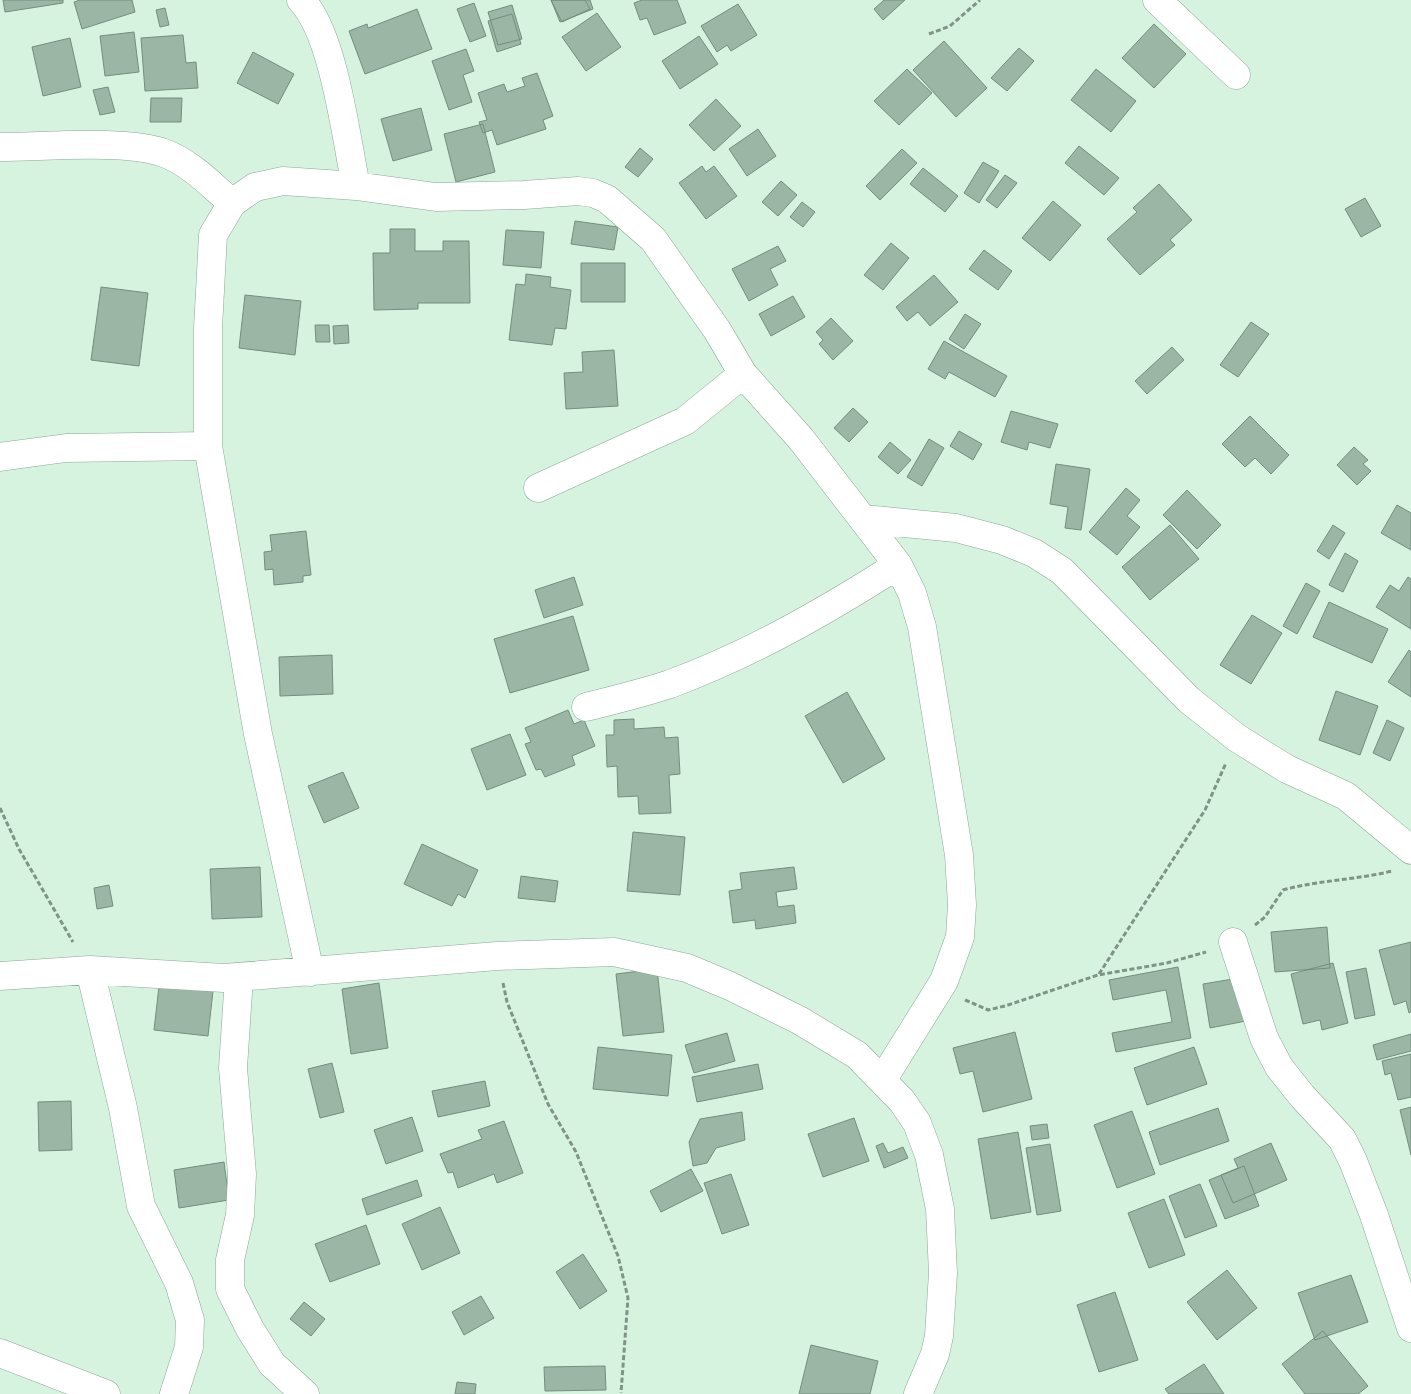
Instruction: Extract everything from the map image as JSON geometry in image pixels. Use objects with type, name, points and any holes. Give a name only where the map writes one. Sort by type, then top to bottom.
[{"type":"street","points":[[301,0],[308,7],[330,58],[356,186]]},
{"type":"street","points":[[1157,0],[1236,75]]},
{"type":"street","points":[[0,147],[127,146],[164,153],[191,167],[232,204]]},
{"type":"street","points":[[310,972],[258,734],[208,446],[208,328],[213,236],[232,204],[254,187],[283,181],[356,186],[436,197],[524,195],[578,191],[593,193],[607,199],[653,239],[712,322],[743,374],[801,439],[864,519],[898,565],[912,593],[922,627],[959,855],[962,905],[960,937],[944,980],[883,1079]]},
{"type":"street","points":[[538,488],[686,420],[743,374]]},
{"type":"street","points":[[0,457],[66,448],[208,446]]},
{"type":"street","points":[[864,519],[956,528],[1002,540],[1034,553],[1062,571],[1182,693],[1238,738],[1287,769],[1346,796],[1411,850]]},
{"type":"street","points":[[586,707],[669,684],[731,659],[789,630],[898,565]]},
{"type":"street","points":[[1233,942],[1264,1038],[1279,1067],[1302,1096],[1342,1139],[1353,1161],[1374,1215],[1411,1328]]},
{"type":"street","points":[[0,976],[90,970],[172,976],[239,977],[497,956],[614,952],[687,968],[730,986],[799,1020],[857,1055],[883,1079],[902,1101],[917,1123],[929,1155],[940,1209],[943,1273],[939,1336],[935,1354],[918,1394]]},
{"type":"street","points":[[90,970],[123,1108],[141,1206],[178,1283],[190,1320],[189,1347],[174,1394]]},
{"type":"street","points":[[239,977],[233,1068],[242,1174],[240,1215],[230,1260],[230,1290],[250,1329],[272,1364],[301,1393]]},
{"type":"street","points":[[0,1353],[106,1394]]},
{"type":"path","points":[[929,34],[950,26],[980,0]]},
{"type":"path","points":[[1098,975],[1205,810],[1238,738]]},
{"type":"path","points":[[0,808],[18,849],[90,970]]},
{"type":"path","points":[[944,980],[968,1003],[988,1010],[1005,1006],[1098,975],[1167,963],[1200,954],[1232,940],[1233,942],[1264,917],[1283,890],[1311,882],[1338,882],[1393,871]]},
{"type":"path","points":[[497,956],[508,1002],[548,1104],[576,1152],[618,1256],[628,1298],[621,1393]]},
{"type":"building","points":[[3,0],[63,0],[63,3],[5,12]]},
{"type":"building","points":[[80,0],[132,0],[135,12],[82,29],[74,2]]},
{"type":"building","points":[[551,0],[590,0],[593,9],[560,22]]},
{"type":"building","points":[[551,0],[585,0],[590,9],[562,22]]},
{"type":"building","points":[[642,0],[677,0],[686,23],[654,35],[647,18],[640,20],[634,3]]},
{"type":"building","points":[[884,0],[905,0],[883,20],[874,9]]},
{"type":"building","points":[[474,3],[486,36],[470,42],[457,9]]},
{"type":"building","points":[[738,4],[757,35],[731,51],[727,45],[717,52],[701,26]]},
{"type":"building","points":[[512,5],[522,39],[498,45],[488,12]]},
{"type":"building","points":[[165,8],[169,25],[160,27],[156,10]]},
{"type":"building","points":[[417,9],[432,49],[365,74],[349,31],[367,24],[368,28]]},
{"type":"building","points":[[597,13],[621,47],[586,71],[562,37]]},
{"type":"building","points":[[512,14],[521,44],[497,52],[488,21]]},
{"type":"building","points":[[1154,24],[1186,54],[1154,88],[1122,58]]},
{"type":"building","points":[[134,32],[139,72],[105,76],[100,36]]},
{"type":"building","points":[[183,35],[186,63],[196,62],[198,88],[145,91],[141,38]]},
{"type":"building","points":[[699,36],[718,64],[680,89],[662,61]]},
{"type":"building","points":[[70,38],[81,87],[43,96],[32,47]]},
{"type":"building","points":[[944,41],[987,88],[956,117],[913,70]]},
{"type":"building","points":[[1019,48],[1034,61],[1007,91],[991,78]]},
{"type":"building","points":[[466,49],[474,71],[463,75],[472,102],[449,110],[432,61]]},
{"type":"building","points":[[253,52],[294,74],[278,104],[237,83]]},
{"type":"building","points":[[907,69],[932,93],[899,125],[874,101]]},
{"type":"building","points":[[1096,69],[1136,101],[1111,132],[1071,100]]},
{"type":"building","points":[[537,73],[553,116],[543,120],[546,129],[497,145],[492,130],[483,133],[479,122],[487,120],[478,93],[504,84],[507,92],[525,86],[522,78]]},
{"type":"building","points":[[108,87],[115,112],[100,115],[93,90]]},
{"type":"building","points":[[151,98],[182,98],[181,122],[150,122]]},
{"type":"building","points":[[716,99],[741,126],[714,151],[689,125]]},
{"type":"building","points":[[421,108],[432,150],[393,161],[381,119]]},
{"type":"building","points":[[483,124],[495,172],[456,182],[444,134]]},
{"type":"building","points":[[758,129],[776,156],[747,176],[729,149]]},
{"type":"building","points":[[1079,146],[1119,178],[1104,195],[1065,163]]},
{"type":"building","points":[[640,148],[653,159],[638,177],[625,167]]},
{"type":"building","points":[[902,149],[917,163],[880,200],[866,186]]},
{"type":"building","points":[[983,162],[999,171],[979,203],[964,193]]},
{"type":"building","points":[[702,166],[706,172],[714,166],[737,196],[706,219],[679,183]]},
{"type":"building","points":[[923,168],[958,196],[945,212],[910,184]]},
{"type":"building","points":[[1005,175],[1017,183],[997,208],[986,200]]},
{"type":"building","points":[[781,181],[797,195],[778,216],[762,202]]},
{"type":"building","points":[[1159,184],[1192,220],[1170,240],[1175,245],[1140,275],[1107,239],[1137,212],[1133,208]]},
{"type":"building","points":[[1365,198],[1381,226],[1361,237],[1345,209]]},
{"type":"building","points":[[1053,201],[1081,225],[1050,261],[1022,238]]},
{"type":"building","points":[[802,202],[815,212],[803,227],[790,217]]},
{"type":"building","points":[[575,221],[618,227],[614,250],[571,244]]},
{"type":"building","points":[[390,229],[415,229],[415,251],[443,251],[443,241],[469,241],[470,303],[418,303],[418,309],[374,310],[373,253],[390,253]]},
{"type":"building","points":[[506,230],[544,232],[541,268],[503,265]]},
{"type":"building","points":[[891,243],[909,258],[883,290],[864,275]]},
{"type":"building","points":[[778,246],[786,261],[770,269],[778,285],[749,301],[732,269]]},
{"type":"building","points":[[984,250],[1012,271],[998,290],[969,269]]},
{"type":"building","points":[[581,263],[625,263],[625,302],[581,302]]},
{"type":"building","points":[[526,274],[551,277],[550,287],[571,290],[566,329],[555,328],[552,345],[509,340],[516,284],[525,285]]},
{"type":"building","points":[[934,275],[958,302],[930,326],[918,312],[907,321],[896,307]]},
{"type":"building","points":[[101,287],[148,293],[139,366],[91,360]]},
{"type":"building","points":[[245,295],[301,301],[295,355],[239,348]]},
{"type":"building","points":[[793,296],[805,317],[771,336],[759,314]]},
{"type":"building","points":[[965,314],[981,324],[964,349],[949,339]]},
{"type":"building","points":[[831,318],[853,341],[833,360],[819,344],[823,340],[816,332]]},
{"type":"building","points":[[1251,322],[1269,334],[1238,377],[1220,365]]},
{"type":"building","points":[[315,325],[329,325],[330,342],[316,342]]},
{"type":"building","points":[[348,325],[349,343],[334,344],[333,326]]},
{"type":"building","points":[[944,341],[1007,376],[995,397],[949,372],[945,379],[928,369]]},
{"type":"building","points":[[1172,347],[1184,360],[1147,394],[1135,381]]},
{"type":"building","points":[[614,350],[618,406],[566,409],[564,373],[583,372],[582,352]]},
{"type":"building","points":[[853,408],[868,422],[849,442],[834,428]]},
{"type":"building","points":[[1011,411],[1058,424],[1050,448],[1029,442],[1027,450],[1001,442]]},
{"type":"building","points":[[1250,416],[1289,455],[1271,474],[1255,458],[1245,467],[1222,444]]},
{"type":"building","points":[[959,431],[982,444],[973,460],[950,446]]},
{"type":"building","points":[[929,439],[944,448],[922,486],[907,477]]},
{"type":"building","points":[[890,442],[911,460],[898,474],[878,457]]},
{"type":"building","points":[[1354,447],[1368,460],[1363,464],[1371,471],[1357,485],[1337,465]]},
{"type":"building","points":[[1056,464],[1090,469],[1081,530],[1065,528],[1068,507],[1050,504]]},
{"type":"building","points":[[1126,488],[1140,500],[1127,516],[1140,527],[1117,555],[1089,532]]},
{"type":"building","points":[[1187,490],[1221,525],[1197,549],[1163,515]]},
{"type":"building","points":[[1397,505],[1411,513],[1411,550],[1381,533]]},
{"type":"building","points":[[1170,525],[1199,559],[1150,600],[1122,567]]},
{"type":"building","points":[[1333,525],[1345,533],[1329,559],[1317,551]]},
{"type":"building","points":[[306,531],[311,575],[303,576],[303,582],[274,585],[273,569],[265,570],[264,552],[272,551],[270,535]]},
{"type":"building","points":[[1345,553],[1358,561],[1343,592],[1329,585]]},
{"type":"building","points":[[574,577],[583,605],[544,618],[535,590]]},
{"type":"building","points":[[1408,577],[1411,579],[1411,629],[1376,607],[1390,585],[1399,591]]},
{"type":"building","points":[[1306,583],[1320,591],[1297,634],[1283,626]]},
{"type":"building","points":[[1329,602],[1388,629],[1372,663],[1313,637]]},
{"type":"building","points":[[1252,615],[1282,633],[1251,684],[1220,665]]},
{"type":"building","points":[[573,616],[589,670],[510,693],[494,639]]},
{"type":"building","points":[[1409,650],[1411,652],[1411,697],[1388,682]]},
{"type":"building","points":[[332,655],[333,694],[280,696],[279,657]]},
{"type":"building","points":[[1336,691],[1378,706],[1360,755],[1319,740]]},
{"type":"building","points":[[847,692],[885,759],[843,783],[805,716]]},
{"type":"building","points":[[568,710],[574,724],[584,720],[595,746],[572,756],[575,765],[545,777],[541,769],[536,770],[525,744],[531,742],[525,728]]},
{"type":"building","points":[[634,719],[634,729],[664,727],[665,738],[678,737],[680,774],[669,775],[671,813],[639,814],[638,796],[618,797],[617,766],[607,767],[606,735],[614,735],[614,720]]},
{"type":"building","points":[[1387,720],[1404,728],[1390,761],[1373,753]]},
{"type":"building","points":[[510,734],[526,775],[487,790],[471,749]]},
{"type":"building","points":[[343,772],[359,808],[324,823],[308,786]]},
{"type":"building","points":[[633,832],[685,837],[680,895],[627,891]]},
{"type":"building","points":[[422,844],[478,870],[465,898],[458,894],[452,906],[404,884]]},
{"type":"building","points":[[260,867],[262,917],[212,919],[210,869]]},
{"type":"building","points":[[794,867],[797,889],[776,892],[778,907],[794,905],[796,923],[756,929],[755,920],[733,923],[729,891],[742,889],[740,873]]},
{"type":"building","points":[[521,876],[558,881],[555,902],[518,898]]},
{"type":"building","points":[[109,885],[113,906],[97,909],[94,888]]},
{"type":"building","points":[[1327,927],[1330,968],[1275,972],[1271,932]]},
{"type":"building","points":[[1411,942],[1411,1012],[1409,1013],[1406,1001],[1394,1005],[1379,950]]},
{"type":"building","points":[[1333,963],[1348,1023],[1322,1030],[1320,1020],[1303,1024],[1291,974]]},
{"type":"building","points":[[1178,967],[1191,1038],[1116,1052],[1112,1033],[1172,1022],[1166,990],[1113,1000],[1109,980]]},
{"type":"building","points":[[1366,968],[1375,1015],[1355,1019],[1346,972]]},
{"type":"building","points":[[657,969],[664,1032],[623,1036],[616,974]]},
{"type":"building","points":[[1239,978],[1246,1021],[1210,1028],[1203,984]]},
{"type":"building","points":[[379,983],[388,1048],[351,1054],[342,989]]},
{"type":"building","points":[[159,986],[213,991],[208,1036],[154,1030]]},
{"type":"building","points":[[1015,1032],[1032,1099],[983,1112],[973,1071],[960,1074],[953,1048]]},
{"type":"building","points":[[727,1033],[735,1061],[694,1073],[685,1045]]},
{"type":"building","points":[[1411,1034],[1411,1051],[1377,1060],[1373,1045]]},
{"type":"building","points":[[598,1047],[672,1055],[668,1096],[593,1089]]},
{"type":"building","points":[[1194,1047],[1207,1084],[1147,1105],[1134,1068]]},
{"type":"building","points":[[1411,1054],[1411,1097],[1398,1100],[1391,1073],[1385,1075],[1382,1061]]},
{"type":"building","points":[[332,1063],[344,1112],[320,1118],[308,1069]]},
{"type":"building","points":[[758,1064],[763,1089],[697,1102],[692,1077]]},
{"type":"building","points":[[485,1081],[490,1106],[438,1117],[432,1091]]},
{"type":"building","points":[[71,1101],[72,1150],[39,1151],[38,1102]]},
{"type":"building","points":[[1411,1107],[1411,1155],[1400,1110]]},
{"type":"building","points":[[1218,1108],[1229,1141],[1160,1165],[1149,1132]]},
{"type":"building","points":[[1132,1111],[1155,1174],[1117,1188],[1094,1125]]},
{"type":"building","points":[[742,1112],[745,1140],[716,1148],[707,1163],[693,1166],[689,1142],[700,1119]]},
{"type":"building","points":[[412,1117],[423,1151],[386,1164],[374,1130]]},
{"type":"building","points":[[854,1118],[869,1161],[823,1177],[808,1134]]},
{"type":"building","points":[[504,1121],[523,1173],[497,1183],[494,1174],[458,1188],[453,1172],[448,1173],[440,1154],[482,1139],[478,1130]]},
{"type":"building","points":[[1047,1124],[1049,1138],[1032,1140],[1030,1126]]},
{"type":"building","points":[[1018,1132],[1031,1212],[991,1219],[978,1139]]},
{"type":"building","points":[[883,1143],[888,1153],[903,1147],[908,1158],[884,1168],[876,1146]]},
{"type":"building","points":[[1271,1143],[1287,1180],[1233,1203],[1221,1175],[1238,1168],[1234,1159]]},
{"type":"building","points":[[1050,1144],[1061,1211],[1037,1215],[1026,1148]]},
{"type":"building","points":[[224,1162],[229,1200],[179,1208],[174,1170]]},
{"type":"building","points":[[1244,1166],[1259,1206],[1225,1219],[1209,1180]]},
{"type":"building","points":[[691,1169],[703,1191],[661,1212],[650,1191]]},
{"type":"building","points":[[731,1174],[749,1225],[722,1234],[704,1183]]},
{"type":"building","points":[[417,1180],[422,1196],[367,1215],[362,1199]]},
{"type":"building","points":[[1200,1184],[1217,1226],[1185,1238],[1169,1196]]},
{"type":"building","points":[[1164,1199],[1185,1255],[1149,1268],[1128,1213]]},
{"type":"building","points":[[440,1207],[460,1253],[422,1270],[402,1224]]},
{"type":"building","points":[[366,1225],[380,1264],[330,1282],[315,1244]]},
{"type":"building","points":[[583,1254],[607,1291],[580,1309],[556,1272]]},
{"type":"building","points":[[1227,1270],[1257,1308],[1217,1340],[1187,1302]]},
{"type":"building","points":[[1351,1275],[1368,1322],[1315,1340],[1298,1293]]},
{"type":"building","points":[[1115,1292],[1138,1360],[1099,1372],[1077,1305]]},
{"type":"building","points":[[481,1296],[494,1318],[464,1335],[452,1312]]},
{"type":"building","points":[[304,1302],[325,1319],[311,1336],[290,1319]]},
{"type":"building","points":[[1323,1331],[1368,1386],[1358,1394],[1305,1394],[1282,1364]]},
{"type":"building","points":[[811,1345],[878,1361],[870,1394],[799,1394]]},
{"type":"building","points":[[1204,1364],[1224,1394],[1169,1394],[1165,1389]]},
{"type":"building","points":[[605,1366],[606,1390],[545,1391],[544,1367]]},
{"type":"building","points":[[457,1382],[476,1384],[475,1394],[455,1394]]}]
